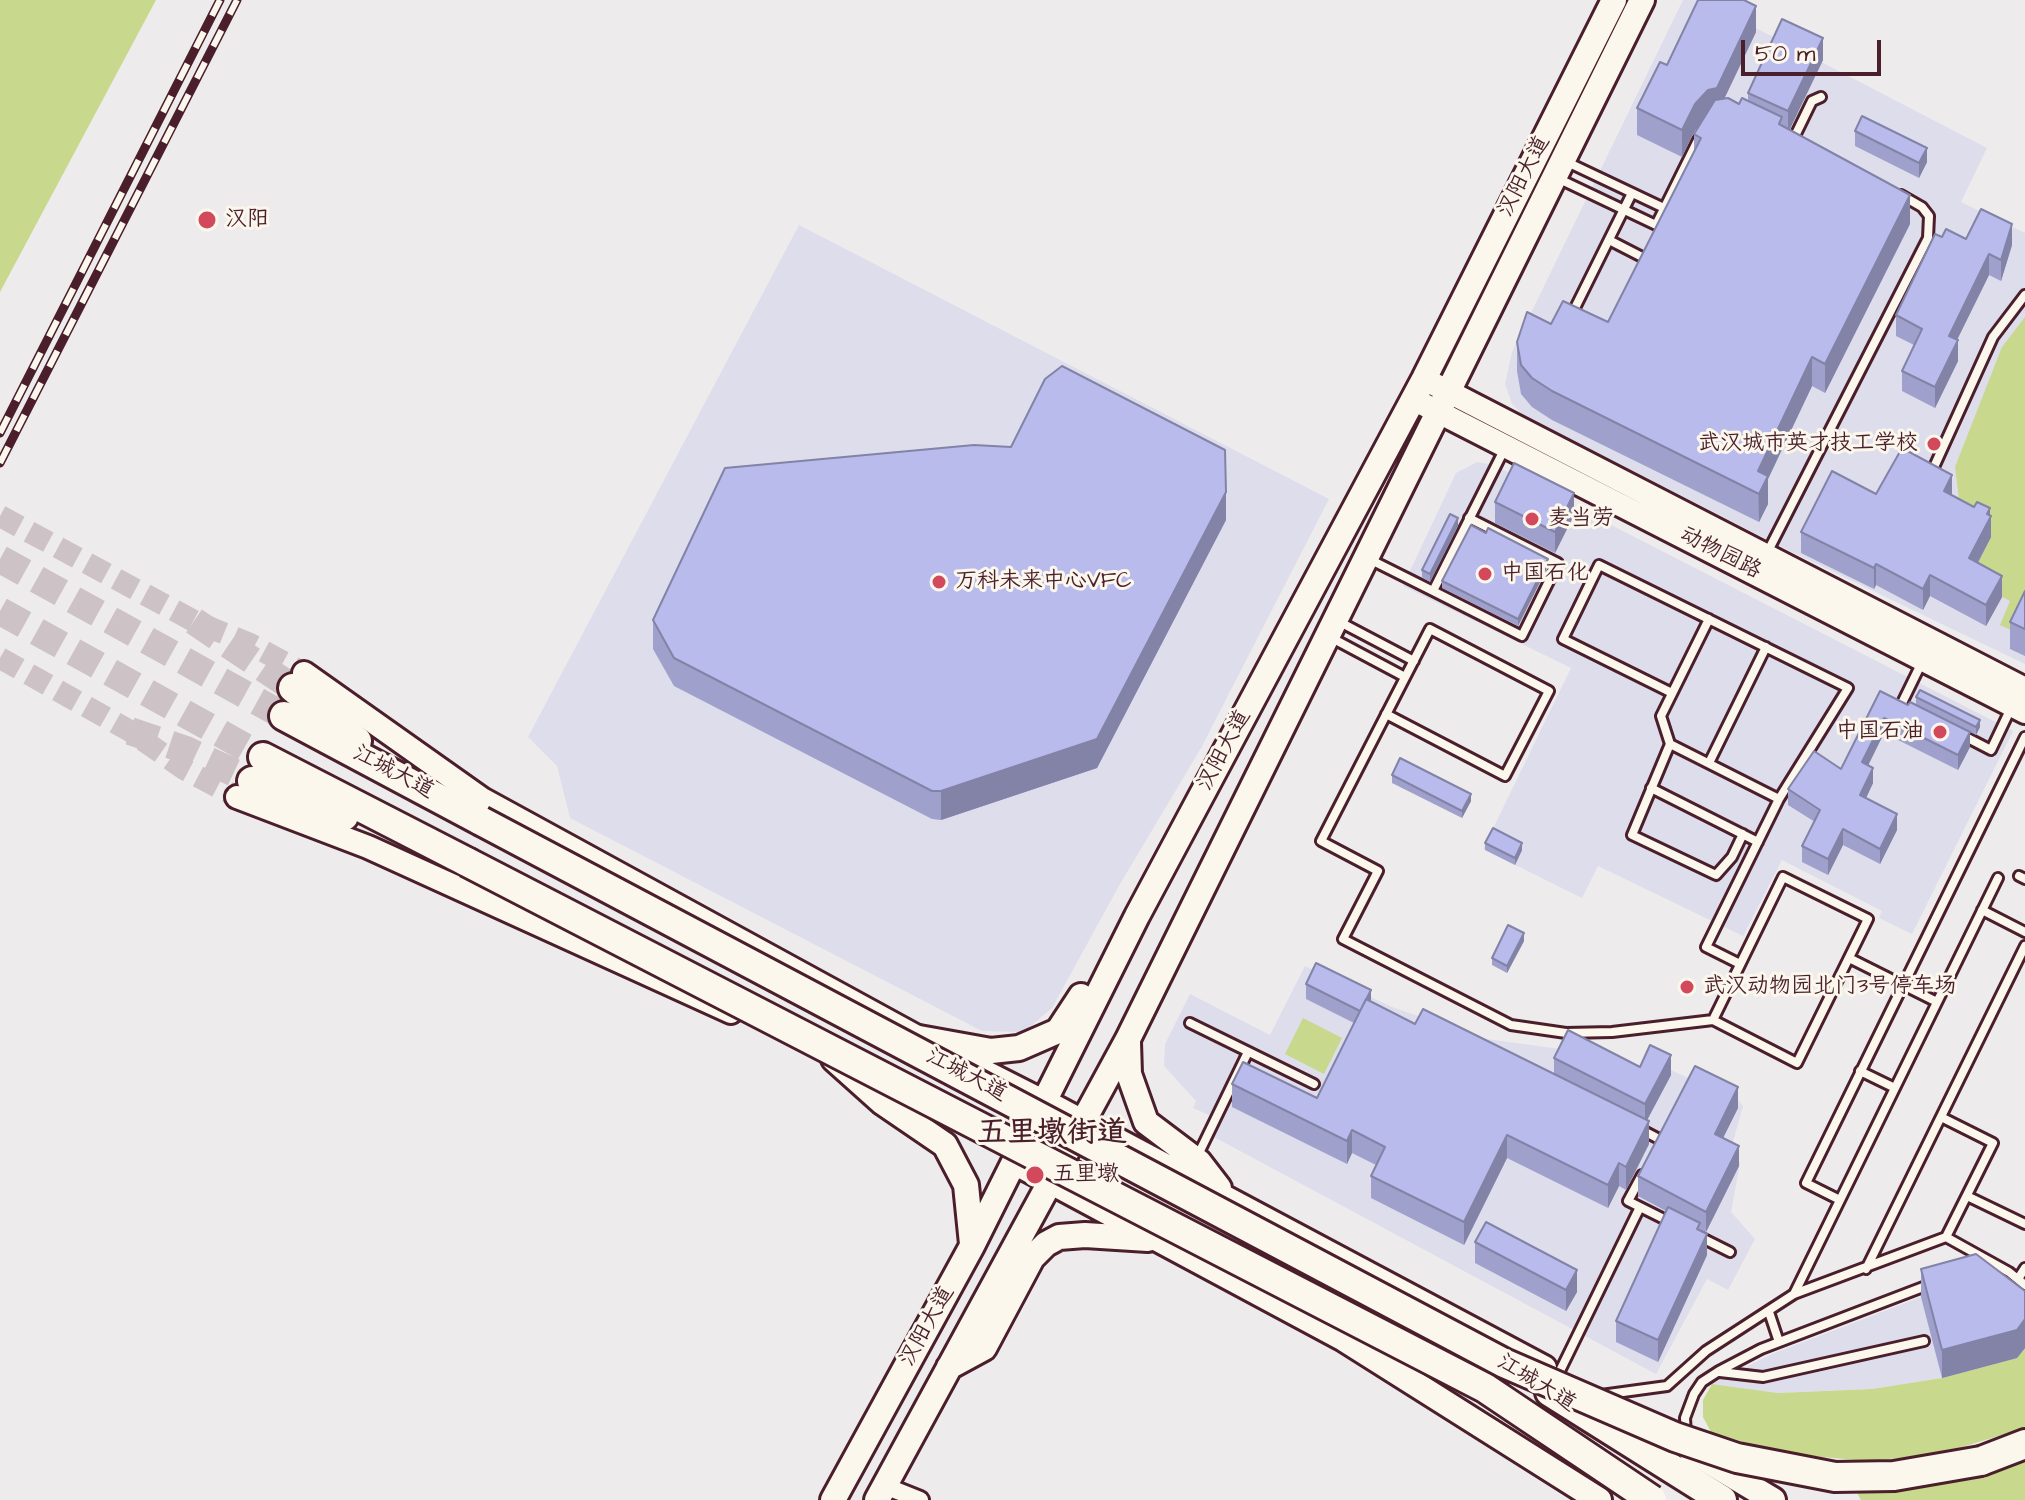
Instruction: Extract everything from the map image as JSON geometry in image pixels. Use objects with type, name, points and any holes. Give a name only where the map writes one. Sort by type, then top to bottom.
[{"type":"highway","points":[[299,680],[398,774]]},
{"type":"highway","name":"江城大道","points":[[284,716],[1504,1363],[1722,1500]]},
{"type":"highway","name":"江城大道","points":[[251,778],[344,816],[385,821],[467,862],[1485,1388],[1652,1500]]},
{"type":"highway","points":[[1504,1363],[1675,1437],[1790,1471],[1847,1477],[1894,1476],[1981,1461],[2025,1444]]},
{"type":"main road","name":"汉阳大道","points":[[833,1500],[972,1246],[1137,916],[1418,389],[1614,0]]},
{"type":"main road","name":"汉阳大道","points":[[881,1493],[1128,1039],[1642,0]]},
{"type":"main road","name":"动物园路","points":[[1418,389],[1766,556],[2021,703]]},
{"type":"main road","name":"动物园路","points":[[1444,402],[1506,444],[1923,660],[2021,703]]},
{"type":"main road","name":"江城大道","points":[[299,680],[482,799],[919,1038],[1045,1102]]},
{"type":"main road","points":[[251,778],[368,847],[834,1059],[1014,1162],[1344,1339],[1599,1500]]},
{"type":"main road","points":[[919,1038],[991,1051],[1037,1043],[1058,1031],[1071,1015],[1099,963],[1137,916]]},
{"type":"main road","points":[[1128,1039],[1129,1074],[1146,1122],[1195,1160],[1225,1197]]},
{"type":"main road","points":[[834,1059],[882,1102],[931,1132],[945,1145],[966,1185],[972,1246]]},
{"type":"main road","points":[[1045,1102],[1558,1375],[1773,1500]]},
{"type":"main road","points":[[949,1367],[984,1348],[1032,1258],[1046,1244],[1059,1237],[1085,1235],[1161,1240]]},
{"type":"street","points":[[881,1493],[920,1500]]},
{"type":"lane","points":[[1792,142],[1812,101],[1821,97]]},
{"type":"lane","points":[[1559,168],[1624,210],[1656,225],[1705,128]]},
{"type":"lane","points":[[1781,136],[1806,149]]},
{"type":"lane","points":[[1559,168],[1632,193],[1664,208]]},
{"type":"lane","points":[[1766,556],[1928,238],[1931,222],[1926,211],[1887,189]]},
{"type":"lane","points":[[1567,324],[1632,193]]},
{"type":"lane","points":[[1609,240],[1646,259],[1639,273]]},
{"type":"lane","points":[[1934,467],[1993,337],[2025,295]]},
{"type":"lane","points":[[1433,591],[1506,444]]},
{"type":"lane","points":[[1366,558],[1522,636],[1558,563],[1469,518]]},
{"type":"lane","points":[[1672,693],[1563,639],[1599,565],[1848,688],[1779,799],[1706,947],[1740,964]]},
{"type":"lane","points":[[1709,619],[1661,716],[1670,744],[1632,835],[1716,875],[1732,857],[1743,834]]},
{"type":"lane","points":[[1331,628],[1414,661]]},
{"type":"lane","points":[[1331,628],[1405,677]]},
{"type":"lane","points":[[1386,714],[1505,776],[1549,691],[1430,629],[1414,661],[1405,677],[1386,714],[1321,841],[1378,871],[1343,939],[1511,1025],[1566,1033],[1612,1032],[1713,1020],[1797,1063],[1868,919],[1783,877],[1713,1020]]},
{"type":"lane","points":[[1709,763],[1766,647]]},
{"type":"lane","points":[[1914,711],[1901,705],[1923,660]]},
{"type":"lane","points":[[1952,730],[1991,750],[2021,703]]},
{"type":"lane","points":[[1840,1200],[1806,1183],[2025,737]]},
{"type":"lane","points":[[1670,744],[1779,799]]},
{"type":"lane","points":[[1651,788],[1758,842]]},
{"type":"lane","points":[[1794,1294],[1998,878]]},
{"type":"lane","points":[[1982,910],[2025,932]]},
{"type":"lane","points":[[1866,1269],[2025,946]]},
{"type":"lane","points":[[1849,958],[1937,1002]]},
{"type":"lane","points":[[1190,1023],[1314,1084]]},
{"type":"lane","points":[[1195,1160],[1248,1052]]},
{"type":"lane","points":[[1860,1071],[1895,1088]]},
{"type":"lane","points":[[1594,1396],[1667,1386],[1706,1351],[1794,1294],[1946,1237],[1993,1143],[1941,1117]]},
{"type":"lane","points":[[1631,1124],[1659,1139]]},
{"type":"lane","points":[[1653,1151],[1666,1126]]},
{"type":"lane","points":[[1647,1164],[1628,1201],[1679,1227]]},
{"type":"lane","points":[[1967,1196],[2025,1224]]},
{"type":"lane","points":[[1558,1375],[1640,1207]]},
{"type":"lane","points":[[1691,1233],[1730,1252]]},
{"type":"lane","points":[[1946,1237],[2022,1282],[2025,1268]]},
{"type":"lane","points":[[1972,1264],[1978,1255]]},
{"type":"lane","points":[[1691,1451],[1686,1433],[1688,1407],[1702,1382],[1779,1342],[1939,1281]]},
{"type":"lane","points":[[1769,1312],[1779,1342]]},
{"type":"lane","points":[[1719,1371],[1763,1377],[1924,1341]]},
{"type":"shaded area","points":[[1683,0],[1702,0],[1987,148],[1961,202],[2025,233],[2025,664],[1792,552],[1522,414],[1512,404],[1505,384],[1512,352]]},
{"type":"shaded area","points":[[799,225],[1329,499],[1201,748],[1120,884],[1052,1008],[1024,1032],[982,1031],[570,818],[557,766],[528,737]]},
{"type":"shaded area","points":[[1477,462],[1494,465],[2013,731],[1912,934],[1879,918],[1882,911],[1782,860],[1743,936],[1598,866],[1582,898],[1483,849],[1571,668],[1403,586],[1456,473]]},
{"type":"shaded area","points":[[1305,966],[1392,1007],[1486,1039],[1568,1050],[1639,1081],[1655,1063],[1738,1100],[1743,1106],[1733,1142],[1740,1163],[1731,1212],[1755,1239],[1728,1290],[1707,1279],[1656,1374],[1214,1137],[1218,1119],[1193,1108],[1196,1101],[1164,1066],[1165,1044],[1190,994],[1270,1035]]},
{"type":"shaded area","points":[[1976,1283],[2025,1348],[2017,1358],[1942,1378],[1872,1389],[1778,1393],[1712,1384],[1772,1354],[1921,1297]]},
{"type":"green space","points":[[0,0],[156,0],[0,292]]},
{"type":"green space","points":[[2025,317],[2025,600],[2013,631],[2000,625],[2010,601],[1969,579],[1955,467],[2002,347]]},
{"type":"green space","points":[[1303,1018],[1342,1038],[1324,1074],[1285,1054]]},
{"type":"green space","points":[[2025,1348],[2025,1428],[1936,1455],[1866,1461],[1780,1453],[1711,1432],[1703,1417],[1703,1400],[1712,1384],[1778,1393],[1872,1389],[1942,1378],[2017,1358]]},
{"type":"green space","points":[[2025,1459],[2025,1500],[1861,1500],[1855,1489],[1918,1486],[1962,1479]]},
{"type":"building","points":[[1698,0],[1744,0],[1756,6],[1717,88],[1708,90],[1695,104],[1682,130],[1637,108],[1660,62],[1667,65]]},
{"type":"building","points":[[1782,19],[1823,38],[1788,111],[1748,93]]},
{"type":"building","points":[[1728,98],[1739,104],[1742,98],[1782,117],[1779,124],[1910,195],[1825,364],[1812,357],[1758,471],[1768,476],[1759,494],[1552,391],[1532,378],[1521,365],[1517,342],[1527,312],[1551,324],[1563,301],[1608,322],[1701,138],[1694,134],[1715,100]]},
{"type":"building","points":[[1862,116],[1927,148],[1919,163],[1855,131]]},
{"type":"building","points":[[1981,209],[2012,224],[2001,260],[1989,254],[1949,336],[1958,340],[1935,387],[1902,371],[1922,329],[1896,315],[1935,234],[1942,237],[1946,229],[1966,239]]},
{"type":"building","name":"万科未来中心VFC","points":[[1062,366],[1225,450],[1226,492],[1097,739],[941,791],[932,791],[674,658],[653,620],[725,468],[974,445],[1011,447],[1045,379]]},
{"type":"building","points":[[1902,448],[1952,475],[1944,491],[1974,507],[1977,502],[1990,508],[1987,514],[1991,516],[1969,558],[2002,576],[1986,605],[1930,575],[1923,589],[1876,564],[1874,568],[1801,532],[1832,471],[1876,494]]},
{"type":"building","points":[[1514,463],[1574,493],[1555,532],[1495,502]]},
{"type":"building","points":[[1450,514],[1458,518],[1430,574],[1422,570]]},
{"type":"building","points":[[1471,525],[1486,533],[1488,528],[1548,559],[1518,619],[1442,581]]},
{"type":"building","points":[[2025,591],[2025,629],[2010,622]]},
{"type":"building","points":[[1920,690],[1980,720],[1976,727],[1916,697]]},
{"type":"building","points":[[1880,691],[1908,705],[1910,702],[1970,732],[1958,755],[1884,718],[1862,762],[1873,768],[1860,795],[1897,814],[1880,849],[1843,829],[1828,859],[1802,846],[1820,810],[1788,789],[1814,751],[1841,769]]},
{"type":"building","points":[[1400,758],[1471,794],[1462,811],[1392,775]]},
{"type":"building","points":[[1493,828],[1522,843],[1515,858],[1485,843]]},
{"type":"building","points":[[1508,925],[1524,933],[1507,966],[1492,958]]},
{"type":"building","points":[[1316,963],[1371,990],[1360,1011],[1306,984]]},
{"type":"building","points":[[1366,999],[1415,1024],[1423,1009],[1649,1121],[1626,1167],[1619,1163],[1608,1185],[1507,1135],[1464,1222],[1371,1176],[1385,1147],[1352,1130],[1347,1141],[1232,1084],[1243,1062],[1317,1098]]},
{"type":"building","points":[[1568,1030],[1640,1067],[1650,1045],[1671,1055],[1645,1104],[1554,1058]]},
{"type":"building","points":[[1695,1066],[1738,1087],[1715,1134],[1739,1146],[1706,1212],[1638,1176]]},
{"type":"building","points":[[1668,1207],[1700,1223],[1697,1229],[1707,1234],[1658,1340],[1616,1321]]},
{"type":"building","points":[[1486,1222],[1577,1270],[1566,1290],[1475,1242]]},
{"type":"building","points":[[1976,1254],[2025,1291],[2025,1319],[2017,1330],[1942,1350],[1921,1269]]},
{"type":"tunnel","points":[[0,516],[194,621],[250,644],[304,673]]},
{"type":"tunnel","points":[[0,559],[284,716]]},
{"type":"tunnel","points":[[0,611],[263,757]]},
{"type":"tunnel","points":[[194,621],[293,688]]},
{"type":"tunnel","points":[[0,658],[130,731],[184,769],[237,797]]},
{"type":"tunnel","points":[[130,731],[186,750],[252,781]]},
{"type":"railway","points":[[0,433],[220,0]]},
{"type":"railway","points":[[0,463],[237,0]]},
{"type":"place","name":"汉阳","points":[[207,220]]},
{"type":"place","name":"武汉城市英才技工学校","points":[[1934,444]]},
{"type":"place","name":"麦当劳","points":[[1532,519]]},
{"type":"place","name":"中国石化","points":[[1485,574]]},
{"type":"place","name":"万科未来中心VFC","points":[[939,582]]},
{"type":"place","name":"中国石油","points":[[1940,732]]},
{"type":"place","name":"武汉动物园北门3号停车场","points":[[1687,987]]},
{"type":"place","name":"五里墩","points":[[1035,1175]]},
{"type":"district","name":"五里墩街道","points":[[1052,1135]]}]
